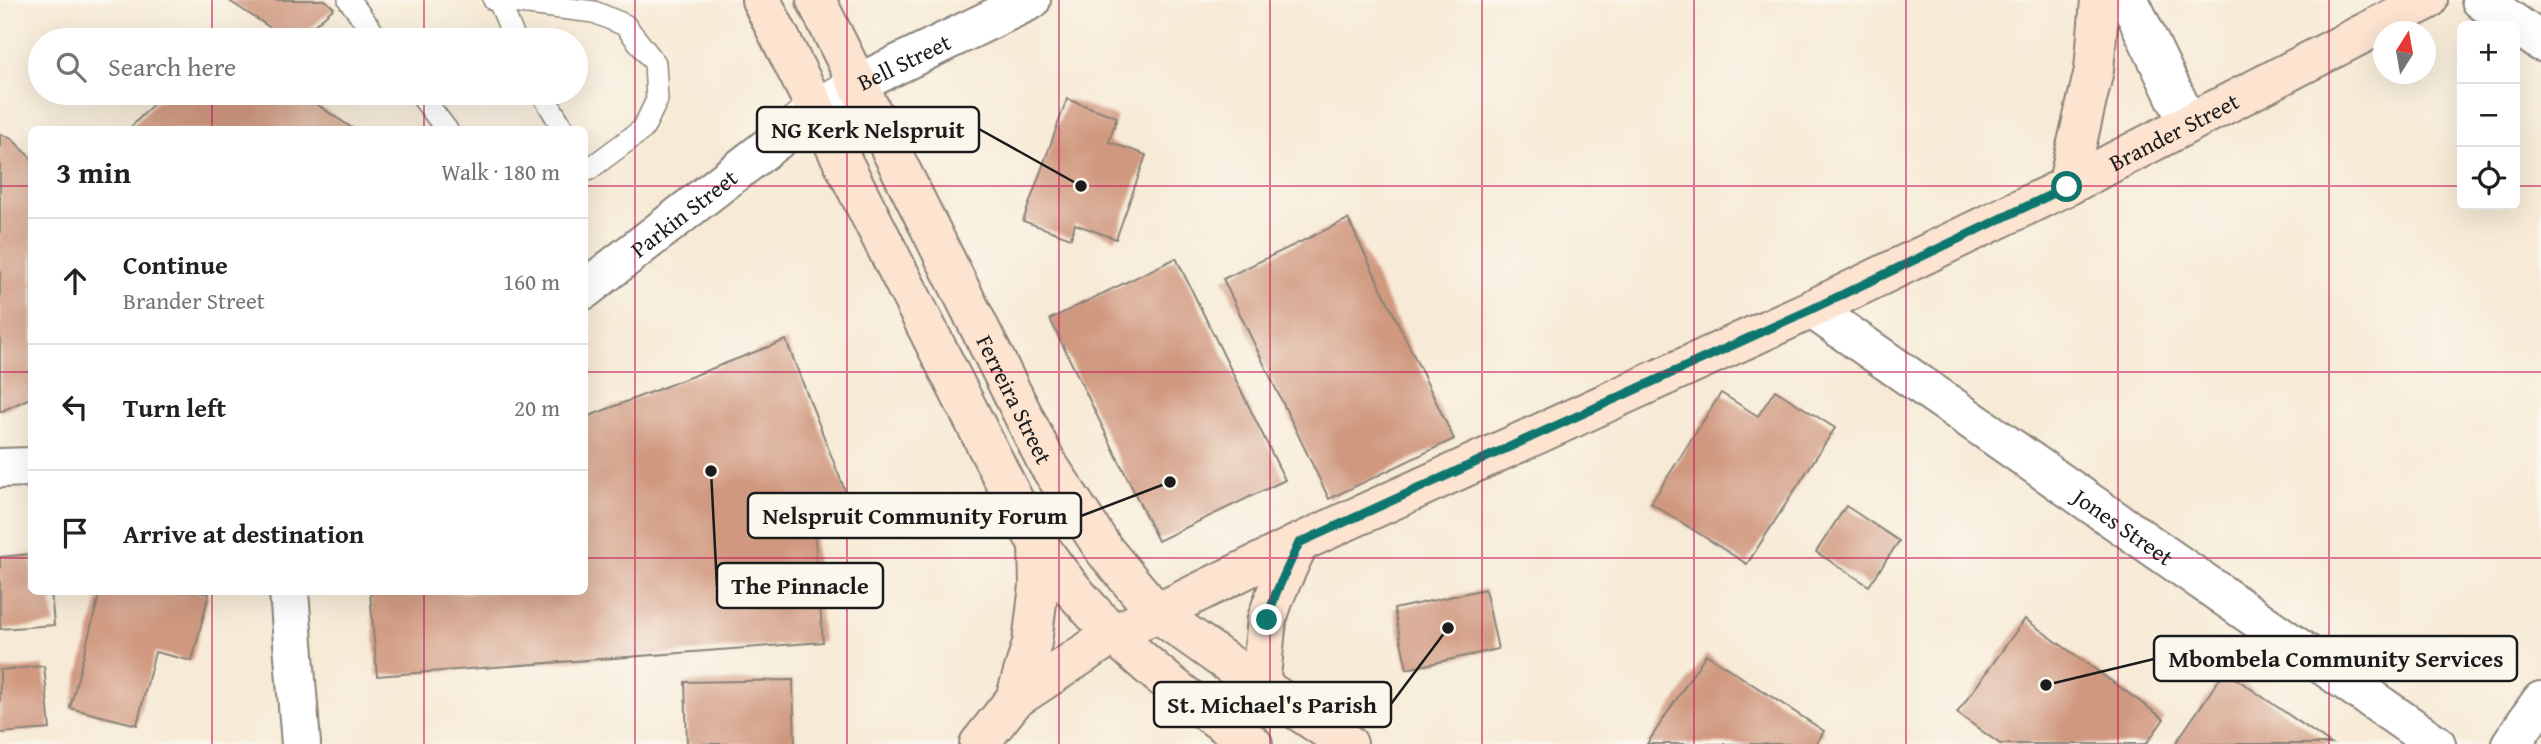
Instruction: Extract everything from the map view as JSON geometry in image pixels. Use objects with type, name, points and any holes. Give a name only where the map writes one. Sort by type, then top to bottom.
[{"type":"main road","name":"Ferreira Street","points":[[761,0],[1050,564],[1090,610],[1164,679],[1253,744]]},
{"type":"main road","name":"Ferreira Street","points":[[816,0],[1047,463],[1105,551],[1156,612],[1348,744]]},
{"type":"main road","points":[[2067,187],[2094,70],[2100,0]]},
{"type":"main road","name":"Brander Street","points":[[1015,699],[1114,634],[1156,612],[1299,543],[1812,309],[2067,187],[2428,0]]},
{"type":"main road","points":[[1260,686],[1267,620],[1299,543]]},
{"type":"main road","points":[[979,744],[1015,699],[1032,643],[1039,586],[1038,544]]},
{"type":"street","name":"Bell Street","points":[[817,109],[858,84],[1031,0]]},
{"type":"street","points":[[2129,0],[2188,123]]},
{"type":"street","points":[[2481,0],[2541,41]]},
{"type":"street","name":"Parkin Street","points":[[588,287],[817,109]]},
{"type":"street","name":"Jones Street","points":[[1812,309],[2436,744]]},
{"type":"street","points":[[0,468],[28,467]]},
{"type":"street","points":[[289,595],[298,743]]},
{"type":"street","points":[[2511,744],[2541,701]]},
{"type":"lane","points":[[349,0],[370,28]]},
{"type":"lane","points":[[497,1],[509,28]]},
{"type":"lane","points":[[497,1],[594,12],[625,25],[654,63],[657,100],[643,129],[588,170]]},
{"type":"lane","points":[[428,105],[444,126]]},
{"type":"lane","points":[[549,105],[562,126]]},
{"type":"building","points":[[228,0],[325,0],[334,8],[311,28],[271,28]]},
{"type":"building","points":[[1067,99],[1117,117],[1109,142],[1146,155],[1116,239],[1075,224],[1071,238],[1023,221]]},
{"type":"building","points":[[152,105],[318,105],[349,126],[132,126]]},
{"type":"building","points":[[0,134],[12,139],[28,155],[28,399],[0,412]]},
{"type":"building","points":[[1348,219],[1454,439],[1329,499],[1223,279]]},
{"type":"building","points":[[1176,258],[1285,480],[1158,541],[1050,319]]},
{"type":"building","points":[[786,340],[858,524],[814,528],[823,642],[377,676],[370,595],[588,595],[588,416]]},
{"type":"building","points":[[1775,390],[1835,428],[1747,564],[1651,503],[1721,393],[1758,416]]},
{"type":"building","points":[[1846,506],[1899,541],[1869,586],[1816,552]]},
{"type":"building","points":[[28,554],[28,595],[51,595],[54,625],[0,629],[0,557]]},
{"type":"building","points":[[1485,589],[1498,649],[1407,669],[1394,609]]},
{"type":"building","points":[[99,595],[209,595],[192,661],[155,652],[137,725],[70,708]]},
{"type":"building","points":[[2025,619],[2164,719],[2146,744],[2000,744],[1957,713]]},
{"type":"building","points":[[1706,654],[1824,731],[1816,744],[1647,744]]},
{"type":"building","points":[[44,666],[50,729],[0,733],[0,670]]},
{"type":"building","points":[[2225,671],[2331,744],[2175,744]]},
{"type":"building","points":[[793,680],[795,744],[687,744],[685,682]]},
{"type":"place","name":"NG Kerk Nelspruit","points":[[1081,186]]},
{"type":"place","name":"The Pinnacle","points":[[711,471]]},
{"type":"place","name":"Nelspruit Community Forum","points":[[1170,482]]},
{"type":"place","name":"St. Michael's Parish","points":[[1448,628]]},
{"type":"place","name":"Mbombela Community Services","points":[[2046,685]]},
{"type":"route","points":[[1267,620],[1299,543],[1812,309],[2067,187]]}]
